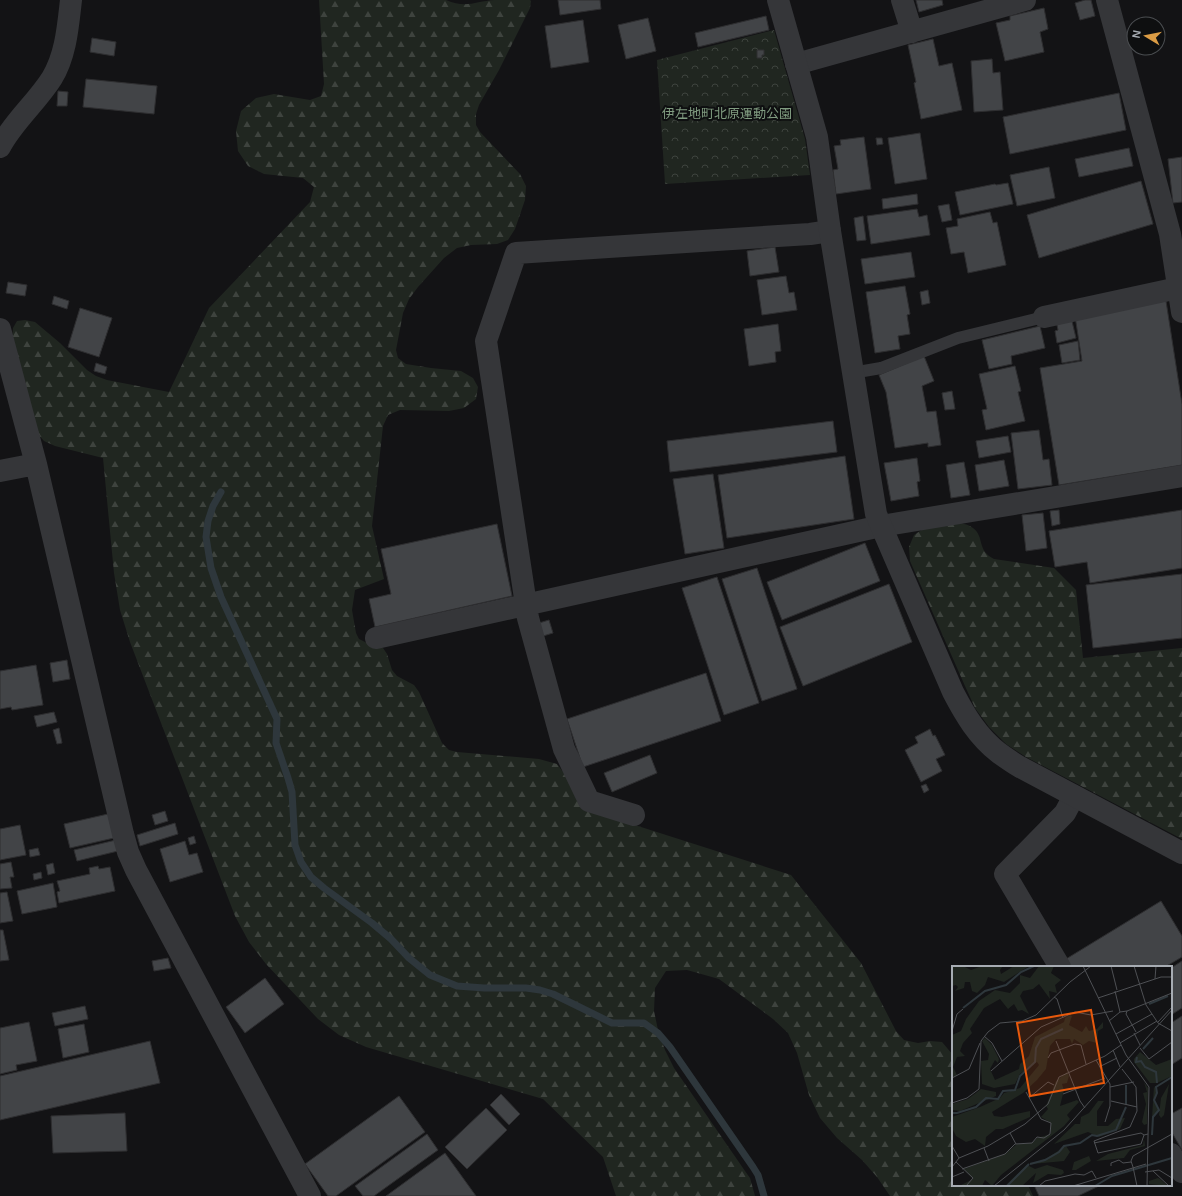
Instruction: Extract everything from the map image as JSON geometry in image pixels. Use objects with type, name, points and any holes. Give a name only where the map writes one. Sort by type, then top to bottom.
[{"type":"street","points":[[0,147],[51,79],[58,67],[65,41],[71,0]]},
{"type":"street","points":[[778,0],[816,137],[852,373],[876,514],[953,692],[965,715],[980,735],[998,753],[1020,767],[1182,853]]},
{"type":"street","points":[[902,0],[912,32]]},
{"type":"street","points":[[796,64],[1025,0]]},
{"type":"street","points":[[1107,0],[1170,234],[1182,312]]},
{"type":"street","points":[[634,815],[589,801],[564,749],[528,618],[486,341],[516,252],[810,234],[830,231]]},
{"type":"street","points":[[1044,317],[1178,288]]},
{"type":"street","points":[[0,329],[36,464],[128,852],[143,884],[310,1196]]},
{"type":"street","points":[[0,471],[36,464]]},
{"type":"street","points":[[376,638],[881,526],[1182,476]]},
{"type":"street","points":[[1059,966],[1005,874],[1065,813],[1074,796]]},
{"type":"street","points":[[1172,1156],[1182,1172]]},
{"type":"lane","points":[[852,373],[881,368],[958,338],[1044,317]]},
{"type":"green space","points":[[319,0],[446,0],[459,4],[471,4],[495,0],[531,1],[530,8],[499,70],[479,105],[476,114],[476,125],[480,132],[520,174],[526,186],[525,200],[515,229],[508,240],[497,244],[471,245],[457,248],[444,258],[409,299],[403,313],[396,350],[398,358],[406,364],[461,371],[473,378],[478,387],[476,399],[464,408],[449,411],[400,410],[388,415],[383,426],[372,526],[384,579],[355,590],[352,610],[356,633],[359,639],[375,647],[383,648],[387,654],[392,670],[397,676],[414,685],[419,692],[442,743],[449,750],[539,759],[557,764],[594,812],[791,875],[861,963],[896,1031],[904,1040],[918,1043],[930,1041],[942,1042],[952,1054],[952,1186],[1028,1186],[1033,1196],[890,1196],[877,1177],[862,1160],[837,1138],[820,1118],[809,1095],[797,1053],[788,1033],[773,1019],[719,979],[687,970],[666,971],[655,988],[654,1011],[658,1030],[665,1050],[674,1068],[750,1178],[755,1196],[616,1196],[603,1157],[543,1099],[366,1047],[339,1035],[318,1019],[266,964],[249,942],[235,916],[130,642],[120,610],[114,573],[103,458],[55,446],[44,441],[37,433],[12,340],[13,328],[17,321],[25,320],[35,322],[60,343],[87,370],[96,376],[107,380],[169,392],[209,308],[310,202],[314,187],[303,178],[264,174],[248,166],[238,151],[236,131],[241,111],[256,98],[274,94],[310,100],[321,96],[324,84]]},
{"type":"green space","name":"伊左地町北原運動公園","points":[[774,30],[805,139],[810,175],[665,184],[657,60]]},
{"type":"green space","points":[[954,522],[973,528],[979,535],[985,552],[994,559],[1054,568],[1076,590],[1083,658],[1182,648],[1182,839],[1026,757],[1006,744],[989,727],[975,708],[910,561],[909,547],[914,535],[926,527]]},
{"type":"building","points":[[558,0],[600,0],[601,9],[560,15]]},
{"type":"building","points":[[916,0],[942,0],[943,5],[919,12]]},
{"type":"building","points":[[1091,0],[1095,16],[1080,20],[1075,3]]},
{"type":"building","points":[[1044,8],[1048,29],[1040,32],[1044,52],[1005,61],[996,23],[1010,20],[1010,16]]},
{"type":"building","points":[[766,16],[769,30],[698,47],[695,33]]},
{"type":"building","points":[[648,18],[656,51],[626,59],[618,25]]},
{"type":"building","points":[[583,20],[589,62],[551,68],[545,26]]},
{"type":"building","points":[[92,38],[116,42],[114,56],[90,52]]},
{"type":"building","points":[[933,39],[939,66],[952,63],[962,110],[921,119],[914,83],[916,82],[908,45]]},
{"type":"building","points":[[757,50],[764,50],[764,55],[762,55],[762,58],[757,58]]},
{"type":"building","points":[[992,59],[993,73],[1000,72],[1003,110],[974,112],[971,61]]},
{"type":"building","points":[[86,79],[157,86],[154,114],[83,107]]},
{"type":"building","points":[[58,91],[68,92],[67,106],[57,106]]},
{"type":"building","points":[[1119,93],[1126,130],[1010,154],[1003,117]]},
{"type":"building","points":[[920,133],[927,179],[895,184],[888,138]]},
{"type":"building","points":[[864,137],[871,189],[836,194],[833,170],[838,169],[834,146],[841,145],[840,140]]},
{"type":"building","points":[[876,138],[882,138],[883,144],[877,145]]},
{"type":"building","points":[[1129,148],[1133,166],[1079,177],[1075,159]]},
{"type":"building","points":[[1182,157],[1182,202],[1173,203],[1168,159]]},
{"type":"building","points":[[1049,167],[1055,198],[1017,206],[1010,175]]},
{"type":"building","points":[[1141,181],[1153,224],[1039,258],[1027,215]]},
{"type":"building","points":[[1008,183],[1013,204],[960,215],[955,192]]},
{"type":"building","points":[[917,194],[918,204],[883,209],[882,199]]},
{"type":"building","points":[[949,204],[952,220],[942,222],[938,206]]},
{"type":"building","points":[[917,209],[919,217],[927,215],[930,235],[871,244],[867,216]]},
{"type":"building","points":[[990,212],[993,223],[997,222],[1006,265],[968,273],[964,252],[951,254],[946,228],[958,226],[957,219]]},
{"type":"building","points":[[863,216],[866,240],[857,241],[854,218]]},
{"type":"building","points":[[775,247],[779,272],[750,276],[747,251]]},
{"type":"building","points":[[911,252],[915,277],[865,284],[861,259]]},
{"type":"building","points":[[786,276],[789,293],[794,292],[797,310],[762,315],[757,280]]},
{"type":"building","points":[[8,282],[27,285],[25,296],[6,293]]},
{"type":"building","points":[[905,286],[910,314],[907,315],[910,334],[898,336],[900,349],[875,353],[866,292]]},
{"type":"building","points":[[928,290],[930,303],[922,305],[920,292]]},
{"type":"building","points":[[54,296],[69,301],[67,309],[52,304]]},
{"type":"building","points":[[1166,301],[1182,404],[1182,465],[1059,485],[1040,368],[1082,361],[1075,316]]},
{"type":"building","points":[[80,308],[112,318],[99,357],[68,347]]},
{"type":"building","points":[[1071,317],[1076,338],[1057,343],[1055,331],[1058,330],[1056,320]]},
{"type":"building","points":[[778,324],[781,351],[775,352],[776,362],[749,366],[744,329]]},
{"type":"building","points":[[1040,326],[1045,348],[1011,356],[1012,364],[989,369],[982,340]]},
{"type":"building","points":[[1078,341],[1080,360],[1062,363],[1059,345]]},
{"type":"building","points":[[924,356],[934,381],[922,386],[927,412],[936,411],[941,445],[928,447],[928,443],[895,448],[886,392],[879,375]]},
{"type":"building","points":[[96,363],[107,367],[105,374],[94,371]]},
{"type":"building","points":[[1015,366],[1021,391],[1018,392],[1025,421],[986,430],[982,410],[987,409],[979,374]]},
{"type":"building","points":[[952,391],[955,409],[945,410],[942,393]]},
{"type":"building","points":[[833,421],[837,452],[670,472],[667,441]]},
{"type":"building","points":[[1039,430],[1043,460],[1049,459],[1052,485],[1018,489],[1011,433]]},
{"type":"building","points":[[1008,436],[1011,452],[979,458],[976,441]]},
{"type":"building","points":[[845,456],[854,519],[727,538],[718,475]]},
{"type":"building","points":[[917,458],[920,481],[917,482],[919,496],[891,501],[884,463]]},
{"type":"building","points":[[1004,460],[1009,486],[979,491],[975,465]]},
{"type":"building","points":[[964,462],[970,495],[951,498],[946,465]]},
{"type":"building","points":[[713,474],[724,548],[685,554],[673,479]]},
{"type":"building","points":[[1059,510],[1060,524],[1052,526],[1050,511]]},
{"type":"building","points":[[1182,510],[1182,568],[1090,583],[1087,562],[1055,567],[1049,531]]},
{"type":"building","points":[[1043,513],[1047,548],[1026,551],[1022,515]]},
{"type":"building","points":[[497,524],[512,596],[375,627],[369,599],[391,594],[381,549]]},
{"type":"building","points":[[865,543],[880,581],[782,620],[767,582]]},
{"type":"building","points":[[757,568],[797,689],[762,701],[722,579]]},
{"type":"building","points":[[1182,574],[1182,638],[1093,648],[1086,585]]},
{"type":"building","points":[[717,577],[759,703],[724,715],[682,588]]},
{"type":"building","points":[[889,584],[912,642],[803,686],[780,627]]},
{"type":"building","points":[[549,620],[553,633],[543,636],[539,623]]},
{"type":"building","points":[[67,660],[70,679],[53,682],[50,663]]},
{"type":"building","points":[[36,665],[43,705],[12,710],[11,707],[0,709],[0,671]]},
{"type":"building","points":[[706,673],[721,721],[583,767],[567,719]]},
{"type":"building","points":[[54,712],[57,722],[37,727],[34,716]]},
{"type":"building","points":[[59,728],[62,743],[57,744],[53,730]]},
{"type":"building","points":[[930,729],[933,736],[935,735],[945,755],[936,759],[942,771],[921,782],[905,750],[918,743],[915,737]]},
{"type":"building","points":[[650,755],[657,773],[612,792],[604,773]]},
{"type":"building","points":[[926,784],[929,790],[924,793],[921,786]]},
{"type":"building","points":[[165,811],[168,821],[155,825],[152,815]]},
{"type":"building","points":[[108,814],[114,838],[70,848],[64,824]]},
{"type":"building","points":[[175,823],[178,834],[140,846],[137,835]]},
{"type":"building","points":[[20,825],[26,855],[0,860],[0,829]]},
{"type":"building","points":[[194,836],[196,843],[190,845],[188,838]]},
{"type":"building","points":[[116,840],[118,851],[77,861],[74,850]]},
{"type":"building","points":[[185,841],[189,855],[197,853],[203,872],[170,882],[160,849]]},
{"type":"building","points":[[38,848],[40,855],[30,857],[29,850]]},
{"type":"building","points":[[11,862],[14,877],[10,877],[12,888],[0,889],[0,864]]},
{"type":"building","points":[[53,863],[55,873],[48,875],[46,865]]},
{"type":"building","points":[[98,866],[99,869],[110,867],[115,891],[59,903],[57,892],[60,891],[57,881],[90,874],[89,868]]},
{"type":"building","points":[[41,872],[42,878],[34,880],[33,874]]},
{"type":"building","points":[[53,883],[57,907],[22,914],[17,891]]},
{"type":"building","points":[[7,892],[13,921],[0,923],[0,893]]},
{"type":"building","points":[[1161,901],[1182,936],[1182,957],[1167,966],[1070,966],[1066,959]]},
{"type":"building","points":[[0,930],[3,930],[9,960],[0,961]]},
{"type":"building","points":[[168,958],[171,968],[154,971],[152,961]]},
{"type":"building","points":[[1182,961],[1182,1008],[1172,1014],[1172,967]]},
{"type":"building","points":[[265,978],[284,1004],[245,1033],[226,1007]]},
{"type":"building","points":[[85,1006],[88,1019],[55,1026],[52,1013]]},
{"type":"building","points":[[1182,1016],[1182,1058],[1172,1064],[1172,1022]]},
{"type":"building","points":[[29,1022],[37,1061],[16,1065],[17,1070],[0,1074],[0,1028]]},
{"type":"building","points":[[84,1024],[89,1052],[63,1058],[58,1029]]},
{"type":"building","points":[[150,1041],[160,1083],[0,1120],[0,1076]]},
{"type":"building","points":[[501,1094],[520,1114],[509,1125],[490,1105]]},
{"type":"building","points":[[399,1096],[425,1132],[336,1196],[328,1196],[305,1164]]},
{"type":"building","points":[[486,1108],[507,1130],[467,1169],[445,1147]]},
{"type":"building","points":[[1182,1108],[1182,1150],[1172,1133],[1172,1113]]},
{"type":"building","points":[[125,1113],[127,1151],[53,1153],[51,1116]]},
{"type":"building","points":[[427,1134],[438,1150],[374,1196],[363,1196],[355,1186]]},
{"type":"building","points":[[445,1153],[476,1196],[386,1196]]},
{"type":"building","points":[[1034,1186],[1099,1186],[1078,1196],[1039,1196]]},
{"type":"waterway","points":[[221,492],[213,506],[208,521],[206,537],[211,568],[221,597],[277,719],[276,743],[292,792],[295,845],[301,862],[311,877],[372,923],[391,939],[409,958],[430,975],[457,986],[484,988],[526,988],[540,990],[553,994],[612,1023],[644,1023],[658,1033],[670,1047],[753,1167],[758,1175],[764,1196]]}]
